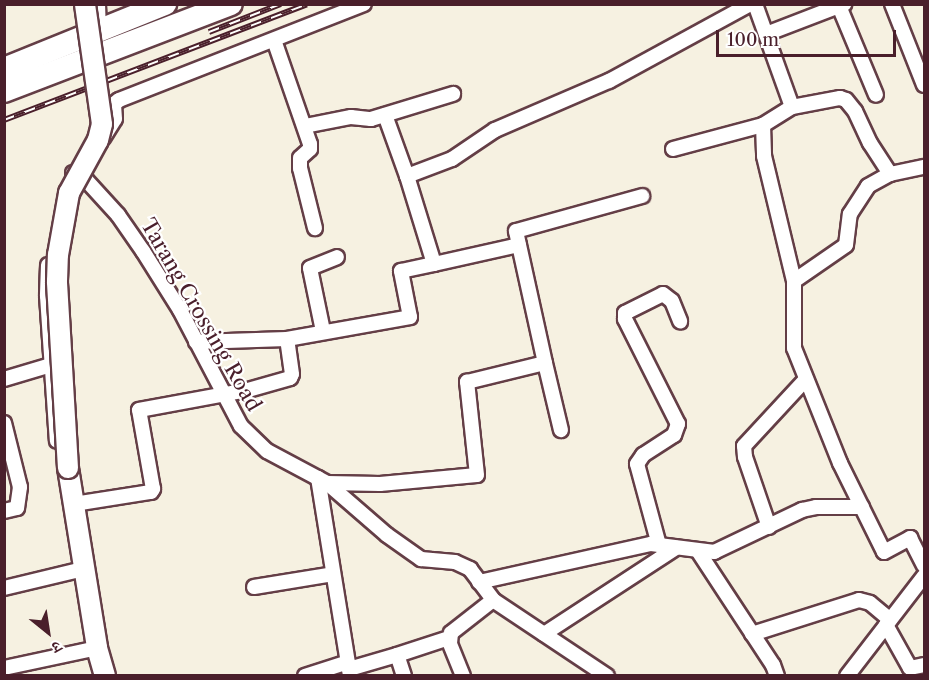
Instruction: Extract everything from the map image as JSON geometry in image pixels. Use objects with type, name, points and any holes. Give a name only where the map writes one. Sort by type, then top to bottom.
[{"type":"main road","points":[[85,4],[102,124],[98,140],[69,193],[58,255],[57,281],[71,486],[97,648],[105,675]]},
{"type":"main road","points":[[4,91],[100,42],[165,4]]},
{"type":"main road","points":[[4,69],[231,4]]},
{"type":"street","points":[[98,4],[100,42]]},
{"type":"street","points":[[287,339],[292,376],[248,390],[140,410],[152,492],[71,486],[60,470],[47,296],[49,257],[63,198],[72,174],[107,133],[115,118],[114,104],[119,100],[364,4]]},
{"type":"street","points":[[407,176],[452,159],[495,130],[609,81],[750,4]]},
{"type":"street","points":[[755,4],[792,107]]},
{"type":"street","points":[[892,4],[924,85]]},
{"type":"street","points":[[766,34],[812,10],[842,5],[876,95]]},
{"type":"street","points":[[274,40],[311,146],[302,154],[300,168],[315,228]]},
{"type":"street","points":[[305,126],[351,117],[371,119],[453,94]]},
{"type":"street","points":[[673,149],[763,125],[792,107],[829,99],[846,100],[890,174]]},
{"type":"street","points":[[385,115],[407,176],[434,264]]},
{"type":"street","points":[[763,125],[764,156],[794,281],[793,341],[806,379],[840,463],[884,552],[910,538],[924,566]]},
{"type":"street","points":[[794,281],[843,248],[848,240],[847,224],[854,206],[868,186],[890,174],[924,167]]},
{"type":"street","name":"Tarang Crossing Road","points":[[72,174],[87,181],[118,215],[180,310],[241,426],[267,451],[323,480]]},
{"type":"street","points":[[561,430],[515,234],[517,230],[642,196]]},
{"type":"street","points":[[196,342],[287,339],[410,317],[402,271],[519,245]]},
{"type":"street","points":[[323,331],[310,268],[337,257]]},
{"type":"street","points":[[659,545],[637,464],[643,454],[674,435],[678,424],[625,319],[625,313],[663,294],[672,301],[680,321]]},
{"type":"street","points":[[323,480],[380,484],[475,476],[478,471],[467,381],[545,363]]},
{"type":"street","points":[[4,379],[51,365]]},
{"type":"street","points":[[769,527],[745,457],[744,446],[806,379]]},
{"type":"street","points":[[4,423],[20,487],[17,508],[4,511]]},
{"type":"street","points":[[323,480],[333,574],[349,669]]},
{"type":"street","points":[[323,480],[387,535],[421,559],[455,562],[470,569],[494,600],[607,675]]},
{"type":"street","points":[[479,582],[651,544],[714,552],[810,508],[862,507]]},
{"type":"street","points":[[544,634],[676,548]]},
{"type":"street","points":[[698,551],[777,675]]},
{"type":"street","points":[[4,588],[83,569]]},
{"type":"street","points":[[254,587],[333,574]]},
{"type":"street","points":[[847,675],[924,576]]},
{"type":"street","points":[[305,675],[349,669],[449,638],[455,628],[494,600]]},
{"type":"street","points":[[753,634],[859,600],[870,603],[888,623],[911,672],[924,665]]},
{"type":"street","points":[[449,638],[463,675]]},
{"type":"street","points":[[4,668],[97,648]]},
{"type":"street","points":[[397,655],[404,675]]},
{"type":"railway","points":[[209,32],[281,4]]},
{"type":"railway","points":[[4,120],[307,4]]}]
